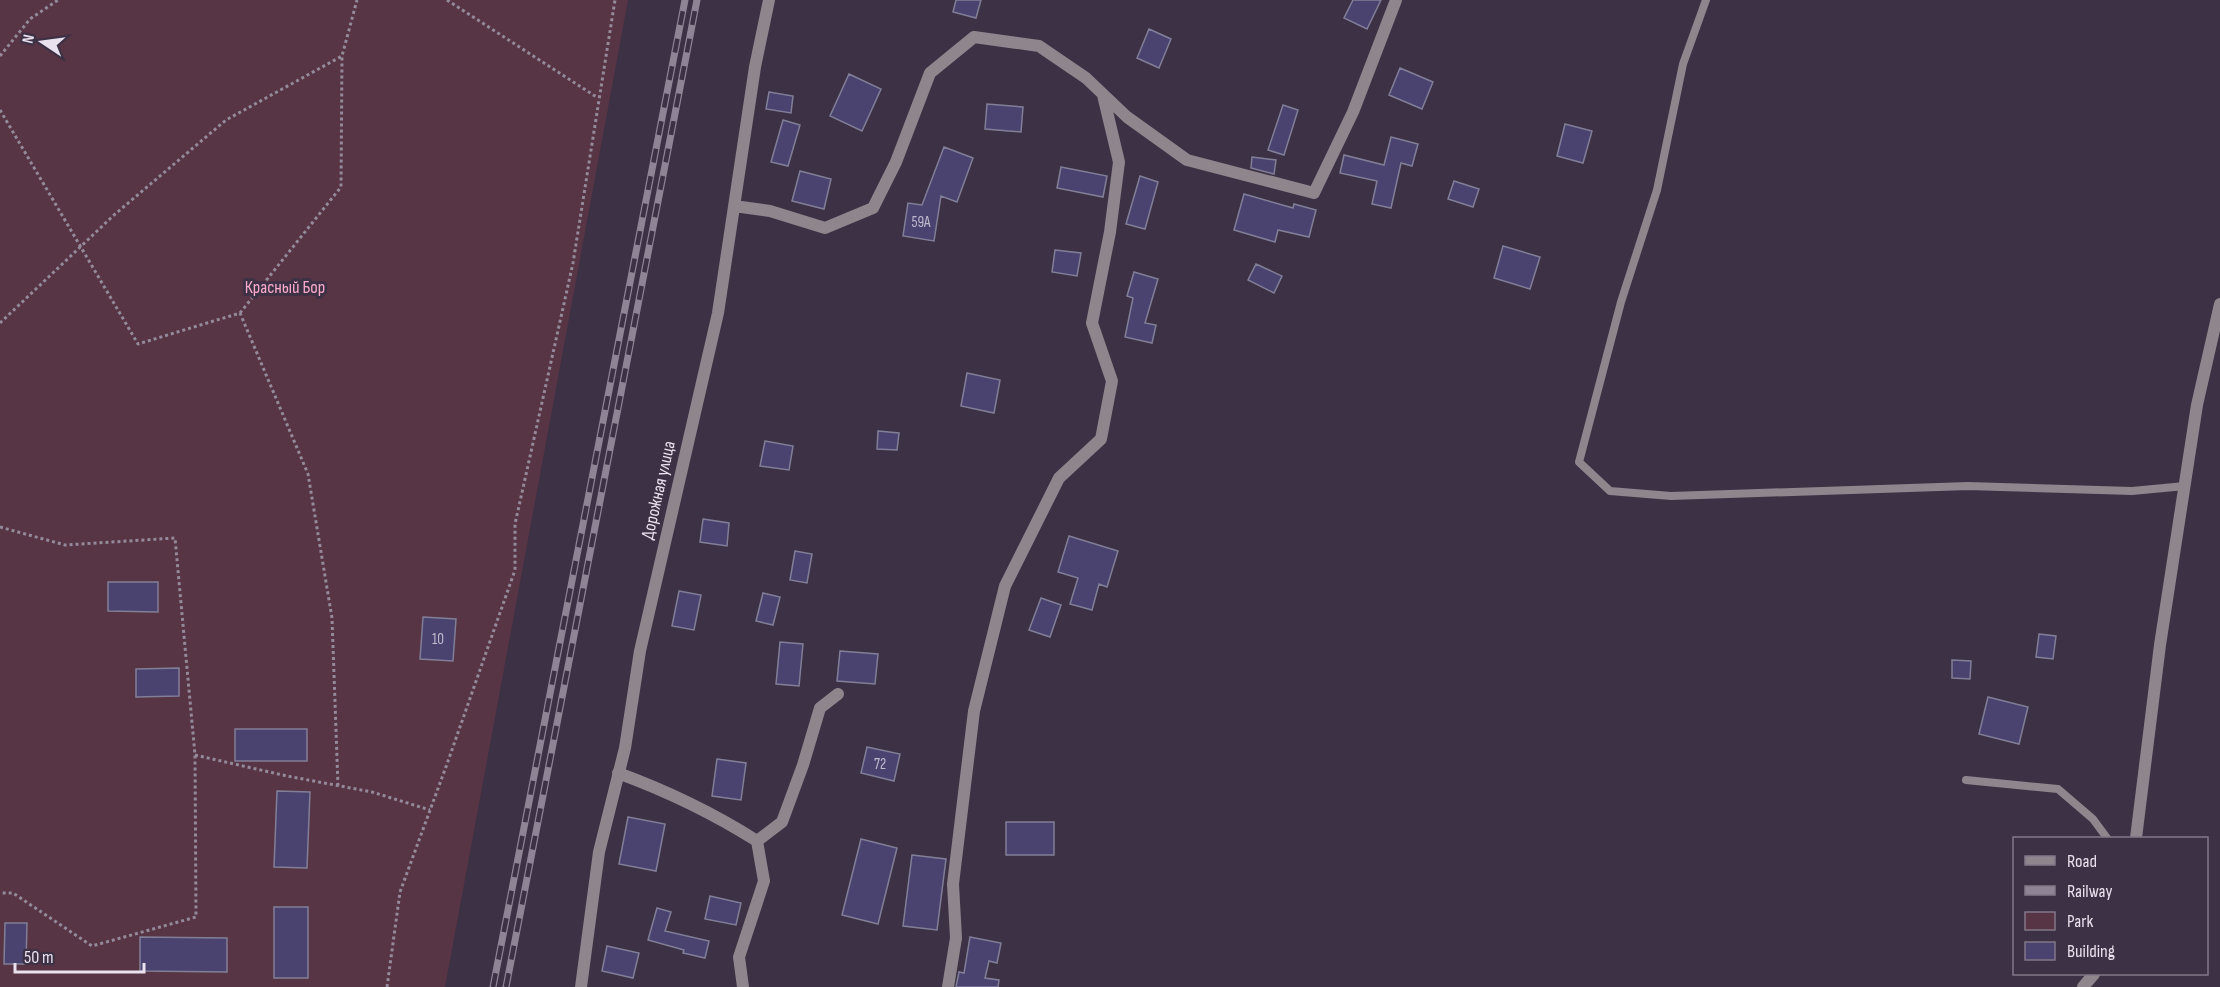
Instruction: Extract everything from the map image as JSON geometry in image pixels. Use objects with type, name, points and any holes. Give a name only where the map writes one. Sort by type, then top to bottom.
[{"type":"street","name":"Дорожная улица","points":[[581,987],[599,852],[625,748],[640,651],[718,313],[755,67],[769,0]]},
{"type":"street","points":[[734,206],[770,212],[825,228],[873,208],[896,162],[930,73],[974,37],[1039,46],[1086,78],[1127,117],[1187,160],[1314,193],[1353,112],[1396,0]]},
{"type":"street","points":[[948,987],[956,938],[953,884],[974,711],[1005,586],[1059,478],[1101,439],[1112,381],[1092,323],[1110,232],[1119,162],[1103,94]]},
{"type":"street","points":[[2136,837],[2160,645],[2185,486],[2198,405],[2220,304]]},
{"type":"street","points":[[757,841],[782,822],[803,765],[820,708],[838,693]]},
{"type":"street","points":[[618,773],[659,788],[730,824],[757,841],[764,881],[739,957],[743,987]]},
{"type":"street","points":[[2083,987],[2093,975]]},
{"type":"lane","points":[[1706,0],[1683,64],[1657,190],[1621,302],[1579,462],[1610,491],[1671,496],[1968,486],[2132,491],[2185,486]]},
{"type":"lane","points":[[1966,780],[2058,789],[2093,819],[2106,837]]},
{"type":"path","points":[[0,56],[30,19],[58,0]]},
{"type":"path","points":[[0,110],[138,344],[240,313],[341,187],[342,56],[357,0]]},
{"type":"path","points":[[447,0],[598,98]]},
{"type":"path","points":[[387,987],[400,892],[515,570],[514,524],[573,263],[615,0]]},
{"type":"path","points":[[0,323],[114,214],[226,120],[342,56]]},
{"type":"path","points":[[240,313],[308,474],[333,618],[338,786]]},
{"type":"path","points":[[0,527],[64,545],[175,538],[195,755],[196,917],[92,946],[13,893],[0,893]]},
{"type":"path","points":[[195,755],[372,792],[430,810]]},
{"type":"green space","name":"Красный Бор","points":[[0,0],[628,0],[445,987],[0,987]]},
{"type":"building","points":[[956,0],[981,0],[976,18],[953,12]]},
{"type":"building","points":[[1353,0],[1381,0],[1367,29],[1344,18]]},
{"type":"building","points":[[1149,29],[1171,39],[1159,68],[1137,58]]},
{"type":"building","points":[[1400,68],[1433,82],[1422,109],[1389,95]]},
{"type":"building","points":[[849,74],[881,89],[862,131],[830,116]]},
{"type":"building","points":[[769,92],[793,96],[791,113],[766,109]]},
{"type":"building","points":[[987,104],[1023,107],[1021,132],[985,129]]},
{"type":"building","points":[[1283,105],[1298,110],[1284,155],[1268,150]]},
{"type":"building","points":[[783,120],[800,125],[788,166],[771,162]]},
{"type":"building","points":[[1565,124],[1592,131],[1583,163],[1557,156]]},
{"type":"building","points":[[1391,137],[1418,144],[1412,166],[1401,163],[1391,208],[1372,204],[1377,181],[1340,173],[1344,155],[1384,165]]},
{"type":"building","points":[[944,147],[973,158],[957,202],[941,196],[934,241],[903,236],[908,203],[922,205]]},
{"type":"building","points":[[1252,157],[1276,160],[1274,174],[1251,168]]},
{"type":"building","points":[[1061,167],[1107,176],[1103,197],[1057,188]]},
{"type":"building","points":[[800,171],[831,179],[824,209],[792,201]]},
{"type":"building","points":[[1140,176],[1158,182],[1145,229],[1126,224]]},
{"type":"building","points":[[1454,181],[1479,189],[1473,207],[1448,199]]},
{"type":"building","points":[[1244,194],[1293,208],[1294,204],[1316,210],[1309,237],[1278,230],[1275,242],[1234,230]]},
{"type":"building","points":[[1503,246],[1540,257],[1530,289],[1494,278]]},
{"type":"building","points":[[1055,250],[1081,253],[1077,276],[1052,272]]},
{"type":"building","points":[[1256,264],[1282,276],[1274,293],[1248,280]]},
{"type":"building","points":[[1134,272],[1158,279],[1145,323],[1156,325],[1152,343],[1125,337],[1133,298],[1127,296]]},
{"type":"building","points":[[967,373],[1000,380],[994,413],[961,406]]},
{"type":"building","points":[[878,431],[899,433],[897,450],[877,449]]},
{"type":"building","points":[[765,441],[793,446],[789,470],[760,466]]},
{"type":"building","points":[[703,519],[729,523],[727,546],[700,542]]},
{"type":"building","points":[[1069,536],[1118,551],[1107,587],[1099,584],[1092,610],[1070,604],[1078,578],[1058,572]]},
{"type":"building","points":[[795,551],[812,554],[807,583],[790,580]]},
{"type":"building","points":[[108,582],[158,582],[158,612],[108,611]]},
{"type":"building","points":[[679,591],[701,595],[694,630],[672,626]]},
{"type":"building","points":[[763,593],[780,597],[773,625],[756,621]]},
{"type":"building","points":[[1041,598],[1061,605],[1050,637],[1029,630]]},
{"type":"building","points":[[423,617],[456,619],[453,661],[420,659]]},
{"type":"building","points":[[2039,634],[2056,636],[2053,659],[2036,657]]},
{"type":"building","points":[[780,642],[803,644],[799,686],[776,684]]},
{"type":"building","points":[[840,651],[878,654],[875,684],[837,681]]},
{"type":"building","points":[[1952,660],[1971,661],[1970,679],[1952,678]]},
{"type":"building","points":[[179,668],[179,696],[136,697],[136,669]]},
{"type":"building","points":[[1988,697],[2028,707],[2019,744],[1979,734]]},
{"type":"building","points":[[235,729],[307,729],[307,761],[235,761]]},
{"type":"building","points":[[867,747],[900,754],[894,781],[861,773]]},
{"type":"building","points":[[717,759],[746,763],[741,800],[712,796]]},
{"type":"building","points":[[277,791],[310,792],[307,868],[274,867]]},
{"type":"building","points":[[628,817],[665,824],[656,871],[619,864]]},
{"type":"building","points":[[1006,822],[1054,822],[1054,855],[1006,855]]},
{"type":"building","points":[[861,839],[897,848],[878,924],[842,915]]},
{"type":"building","points":[[912,855],[946,859],[937,930],[903,926]]},
{"type":"building","points":[[710,896],[741,903],[736,925],[705,919]]},
{"type":"building","points":[[274,907],[308,907],[308,978],[274,978]]},
{"type":"building","points":[[657,908],[671,912],[665,931],[709,941],[705,958],[683,953],[684,950],[648,940]]},
{"type":"building","points":[[5,923],[27,923],[26,964],[4,964]]},
{"type":"building","points":[[140,937],[227,938],[227,972],[140,971]]},
{"type":"building","points":[[970,937],[1001,943],[997,963],[989,961],[985,978],[999,980],[998,987],[956,987],[959,972],[964,973]]},
{"type":"building","points":[[607,946],[639,953],[633,978],[602,971]]},
{"type":"railway","points":[[493,987],[685,0]]},
{"type":"railway","points":[[506,987],[697,0]]}]
